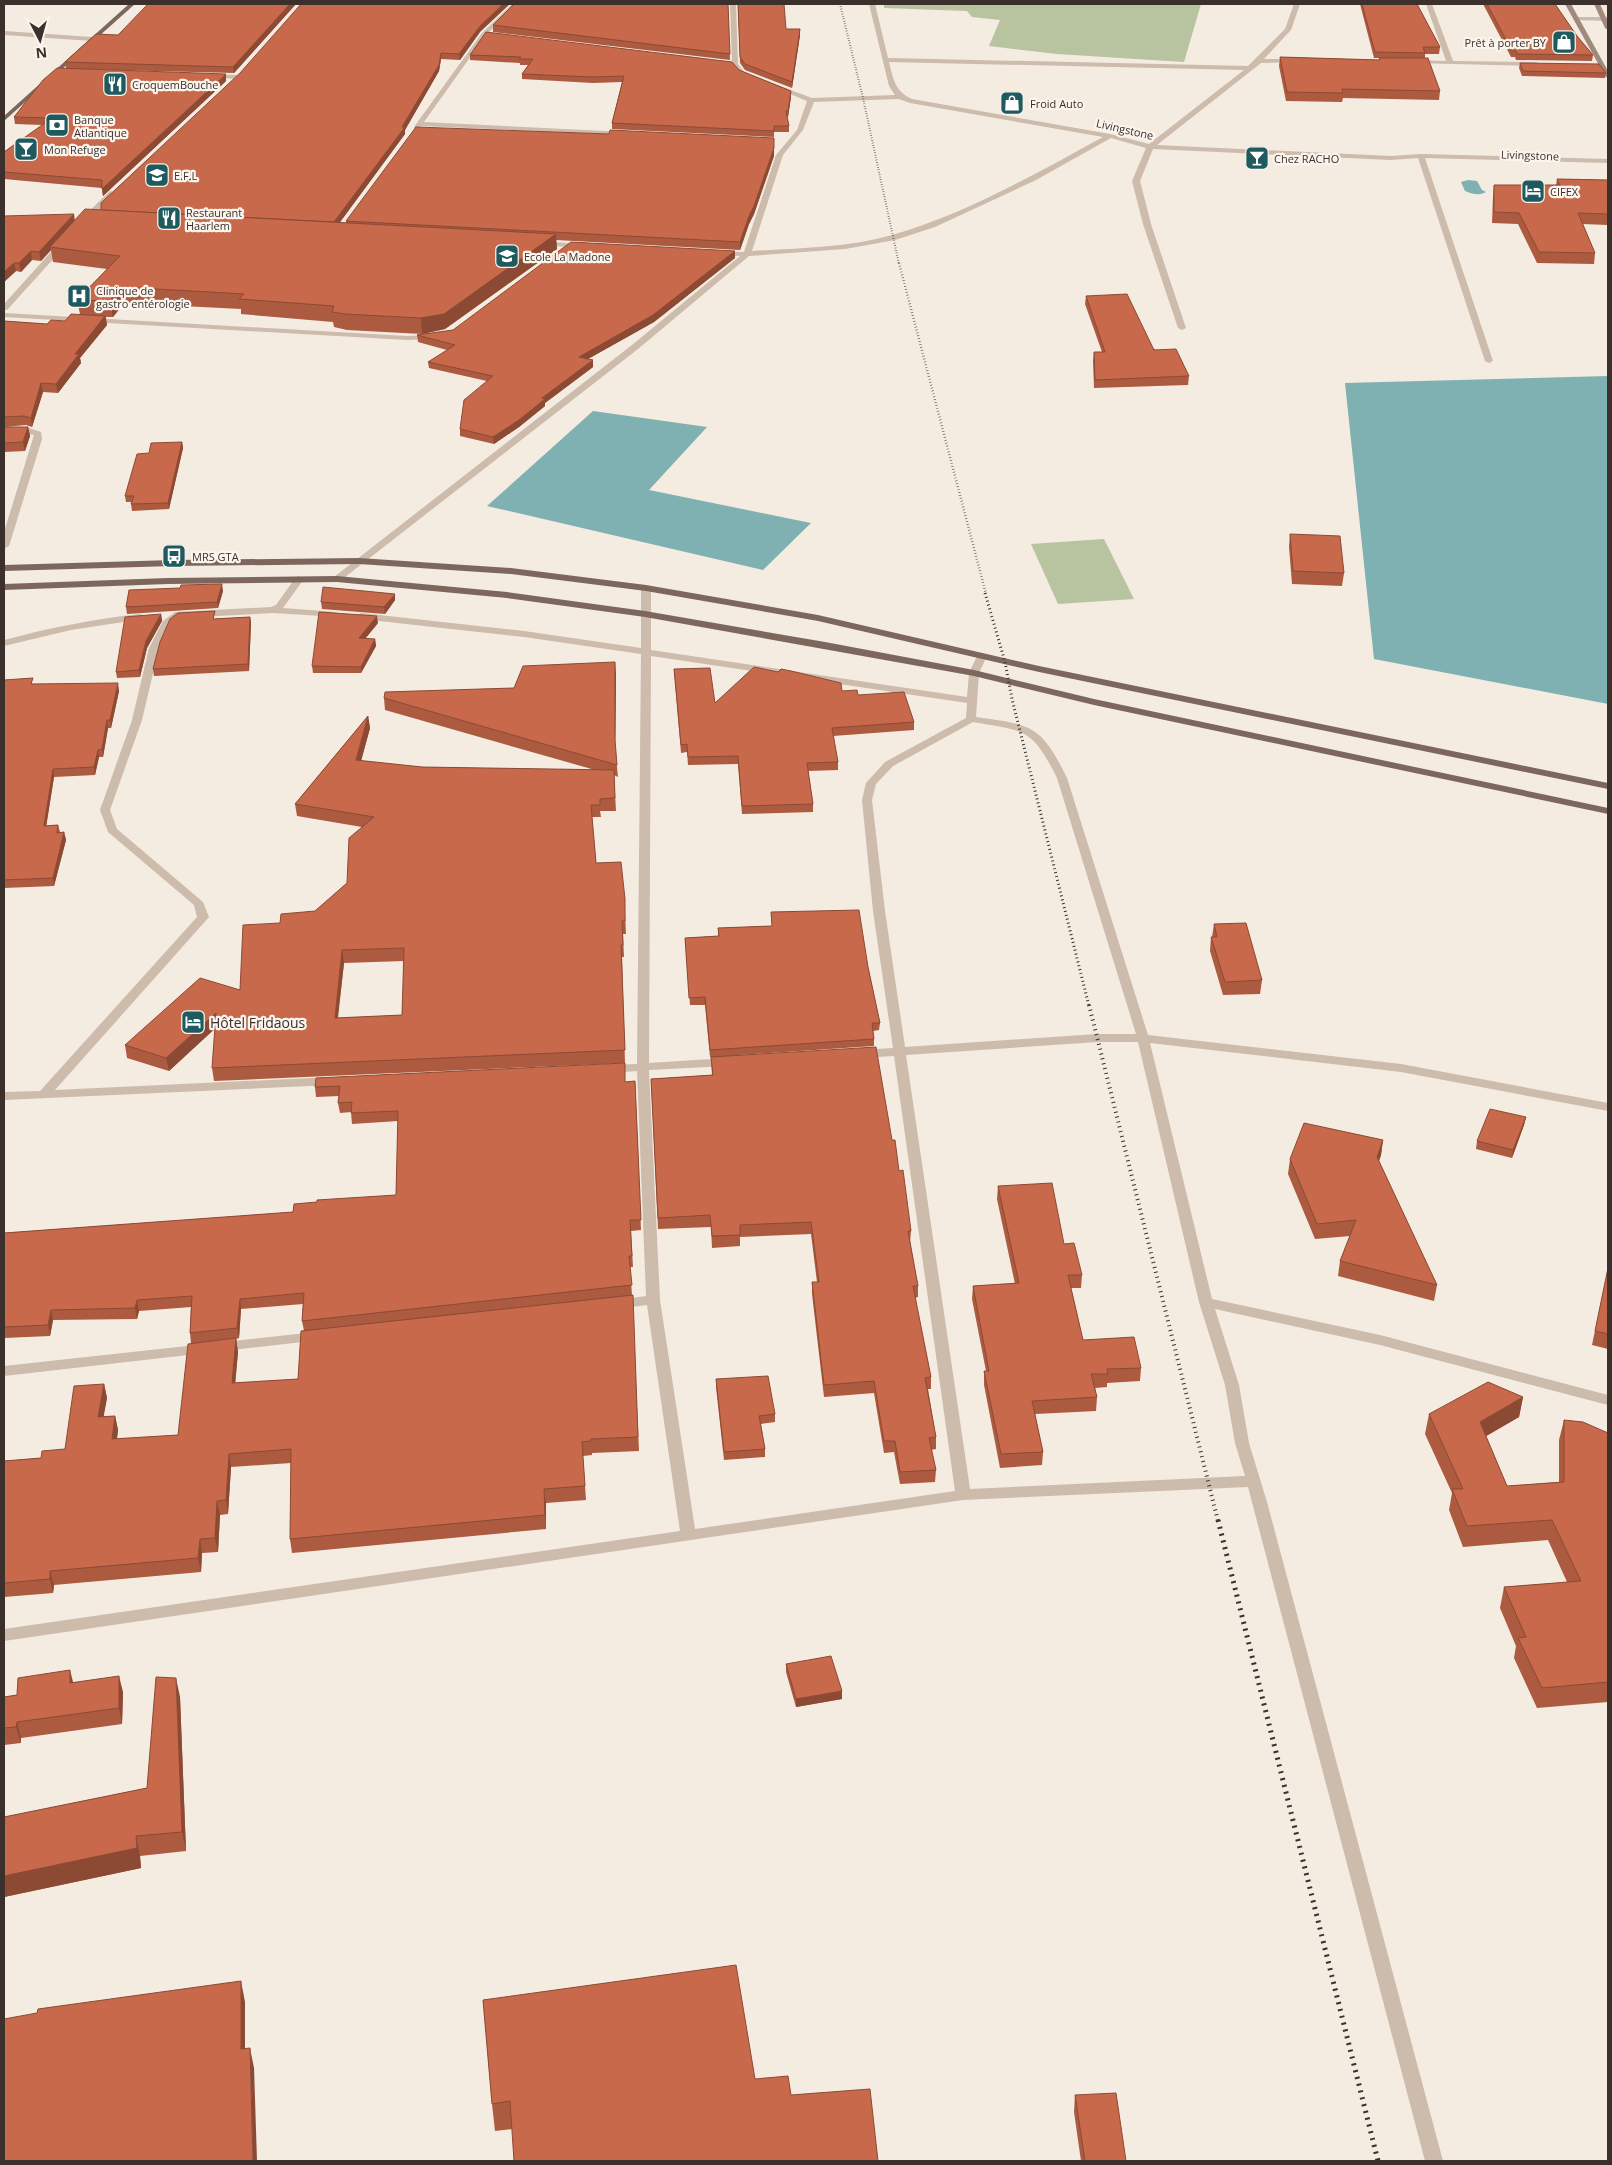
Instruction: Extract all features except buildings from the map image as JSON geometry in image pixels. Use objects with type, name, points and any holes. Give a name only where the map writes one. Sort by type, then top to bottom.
[{"type":"main road","points":[[4,119],[132,4]]},
{"type":"main road","points":[[4,568],[173,563],[359,561],[511,571],[646,588],[818,618],[982,656],[1608,786]]},
{"type":"main road","points":[[4,587],[168,581],[337,579],[498,594],[645,614],[974,673],[1123,708],[1608,811]]},
{"type":"street","points":[[413,132],[484,34],[515,4]]},
{"type":"street","points":[[732,4],[735,64],[742,73],[763,82]]},
{"type":"street","points":[[872,4],[892,86],[900,97]]},
{"type":"street","points":[[1182,328],[1147,224],[1136,181],[1150,147],[1259,61],[1288,30],[1297,4]]},
{"type":"street","points":[[1429,4],[1450,62]]},
{"type":"street","points":[[1568,4],[1608,76]]},
{"type":"street","points":[[1596,4],[1606,19],[1608,28]]},
{"type":"street","points":[[1576,19],[1606,19]]},
{"type":"street","points":[[4,33],[92,39]]},
{"type":"street","points":[[484,34],[494,35]]},
{"type":"street","points":[[886,60],[1248,68]]},
{"type":"street","points":[[1259,61],[1301,61]]},
{"type":"street","points":[[725,62],[735,64]]},
{"type":"street","points":[[1410,62],[1545,64]]},
{"type":"street","points":[[1592,65],[1602,65]]},
{"type":"street","points":[[230,84],[244,70]]},
{"type":"street","points":[[56,71],[66,71]]},
{"type":"street","points":[[199,76],[237,77]]},
{"type":"street","points":[[337,579],[635,348],[747,254],[780,155],[800,130],[811,100],[771,85]]},
{"type":"street","name":"Livingstone","points":[[811,100],[900,97],[930,106],[1110,136],[1150,147],[1608,169]]},
{"type":"street","points":[[419,124],[634,135]]},
{"type":"street","points":[[707,252],[747,254],[845,247],[892,238],[932,225],[1033,178],[1110,136]]},
{"type":"street","points":[[781,142],[791,142]]},
{"type":"street","points":[[1422,160],[1489,361]]},
{"type":"street","name":"Livingstone","points":[[1422,160],[1608,161]]},
{"type":"street","points":[[78,227],[121,186]]},
{"type":"street","points":[[85,220],[95,220]]},
{"type":"street","points":[[4,308],[65,242]]},
{"type":"street","points":[[531,243],[589,246]]},
{"type":"street","points":[[561,251],[569,245]]},
{"type":"street","points":[[4,315],[408,338],[443,335]]},
{"type":"street","points":[[4,431],[33,432],[38,434],[4,546]]},
{"type":"street","points":[[273,610],[279,607],[298,579]]},
{"type":"street","points":[[646,588],[644,651],[643,1067],[653,1300],[688,1535]]},
{"type":"street","points":[[4,643],[51,629],[110,620],[273,610],[406,620],[644,651],[972,701]]},
{"type":"street","points":[[45,1093],[203,917],[199,904],[112,830],[105,810],[136,720],[154,648],[166,623],[175,615]]},
{"type":"street","points":[[971,719],[974,673],[982,656]]},
{"type":"street","points":[[963,1495],[879,911],[867,800],[871,783],[889,764],[971,719],[1019,727],[1040,740],[1050,754],[1062,778],[1142,1038],[1206,1302],[1232,1385],[1242,1443],[1254,1481],[1434,2161]]},
{"type":"street","points":[[850,1054],[1097,1038],[1142,1038],[1401,1068],[1608,1107]]},
{"type":"street","points":[[594,1069],[742,1061]]},
{"type":"street","points":[[4,1096],[344,1080]]},
{"type":"street","points":[[604,1305],[653,1300]]},
{"type":"street","points":[[1206,1302],[1380,1340],[1608,1400]]},
{"type":"street","points":[[4,1371],[329,1335]]},
{"type":"street","points":[[4,1634],[963,1495],[1254,1481]]},
{"type":"green space","points":[[884,4],[1201,4],[1184,62],[1057,54],[989,46],[1000,20],[972,17],[967,11],[884,8]]},
{"type":"green space","points":[[1104,539],[1134,599],[1058,604],[1031,544]]},
{"type":"water","points":[[1468,180],[1477,181],[1482,190],[1486,192],[1476,194],[1465,191],[1461,182]]},
{"type":"water","points":[[1608,376],[1608,704],[1374,659],[1345,383]]},
{"type":"water","points":[[593,411],[707,427],[649,490],[811,523],[763,570],[487,506]]},
{"type":"railway","points":[[840,4],[863,98],[899,264]]},
{"type":"railway","points":[[899,263],[986,594]]},
{"type":"railway","points":[[985,593],[1005,662],[1012,699],[1089,1006]]},
{"type":"railway","points":[[1089,1005],[1218,1521]]},
{"type":"railway","points":[[1218,1520],[1378,2161]]},
{"type":"place","name":"Prêt à porter BY","points":[[1564,42]]},
{"type":"place","name":"CroquemBouche","points":[[115,84]]},
{"type":"place","name":"Froid Auto","points":[[1012,103]]},
{"type":"place","name":"Banque Atlantique","points":[[57,125]]},
{"type":"place","name":"Mon Refuge","points":[[26,149]]},
{"type":"place","name":"Chez RACHO","points":[[1257,158]]},
{"type":"place","name":"E.F.L","points":[[157,175]]},
{"type":"place","name":"CIFEX","points":[[1533,191]]},
{"type":"place","name":"Restaurant Haarlem","points":[[169,218]]},
{"type":"place","name":"Ecole La Madone","points":[[507,256]]},
{"type":"place","name":"Clinique de gastro entérologie","points":[[79,296]]},
{"type":"place","name":"MRS GTA","points":[[174,556]]},
{"type":"place","name":"Hôtel Fridaous","points":[[193,1022]]}]
